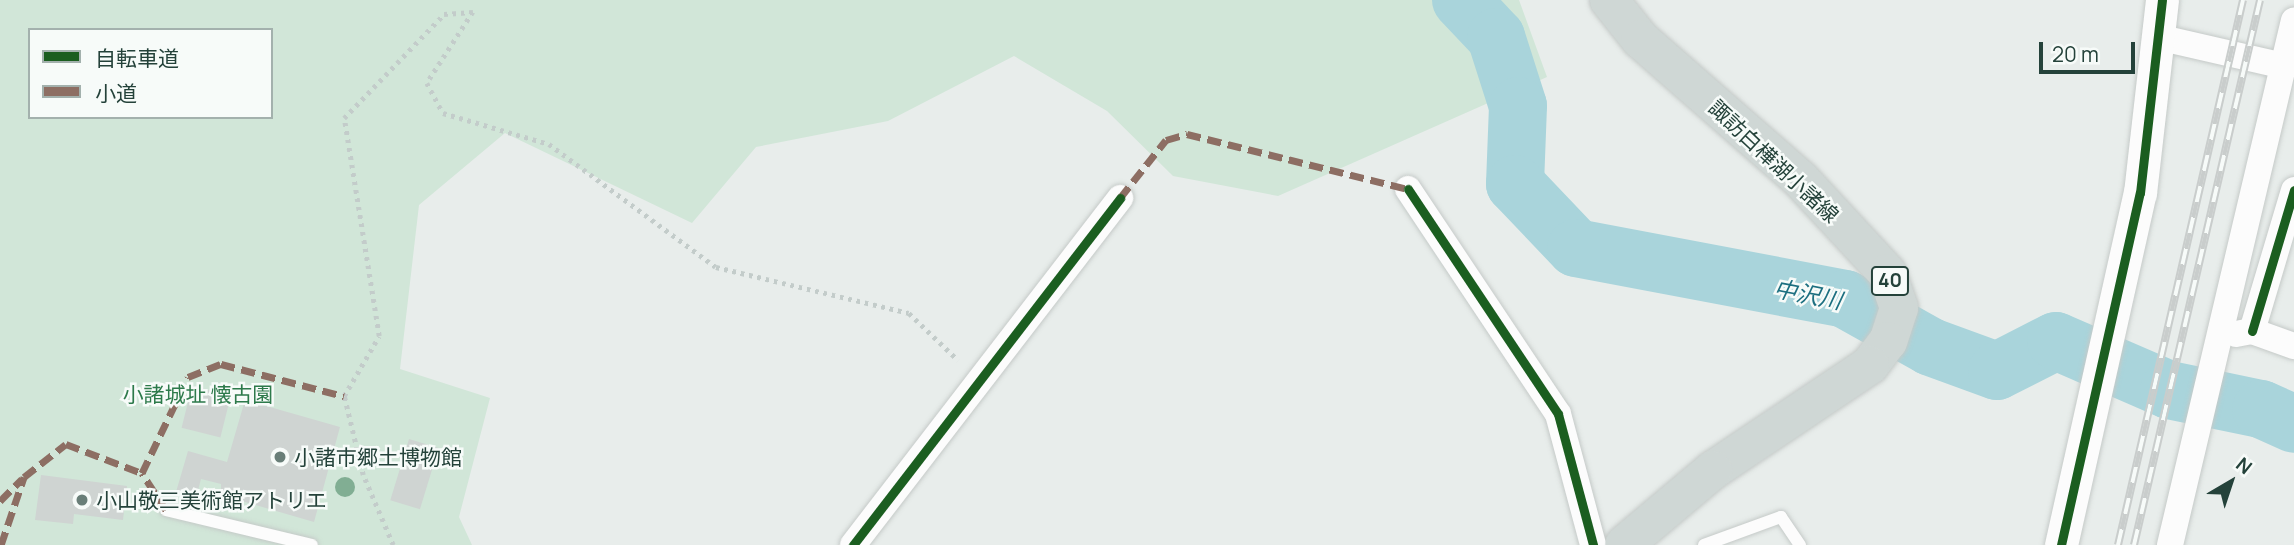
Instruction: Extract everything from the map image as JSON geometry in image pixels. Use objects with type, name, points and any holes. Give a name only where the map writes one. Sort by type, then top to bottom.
[{"type":"main road","name":"諏訪白樺湖小諸線","points":[[1609,0],[1640,38],[1801,180],[1887,273],[1899,308],[1888,341],[1870,365],[1713,470],[1623,545]]},
{"type":"street","points":[[2061,545],[2084,454],[2140,193],[2162,38],[2162,0]]},
{"type":"street","points":[[2170,545],[2294,20]]},
{"type":"street","points":[[2162,38],[2284,66]]},
{"type":"street","points":[[1408,189],[1558,414],[1593,545]]},
{"type":"street","points":[[2252,331],[2294,190]]},
{"type":"street","points":[[853,545],[1120,198]]},
{"type":"street","points":[[2220,336],[2252,331],[2294,346]]},
{"type":"lane","points":[[166,510],[312,545]]},
{"type":"lane","points":[[1704,545],[1781,517],[1800,545]]},
{"type":"path","points":[[393,545],[363,475],[344,396],[379,336],[344,118],[444,14],[473,12],[427,83],[443,113],[550,144],[716,267],[909,313],[979,381]]},
{"type":"green space","name":"小諸城址 懐古園","points":[[0,0],[1519,0],[1547,77],[1278,196],[1173,176],[1107,111],[1014,56],[888,121],[756,147],[692,223],[505,133],[419,205],[400,369],[490,398],[459,517],[472,545],[0,545]]},
{"type":"building","points":[[192,386],[231,396],[220,437],[182,428]]},
{"type":"building","name":"小諸市郷土博物館","points":[[245,400],[340,427],[314,522],[221,495],[221,484],[201,479],[196,498],[176,492],[188,451],[227,462]]},
{"type":"building","points":[[409,439],[439,448],[420,509],[390,500]]},
{"type":"building","name":"小山敬三美術館アトリエ","points":[[41,475],[127,486],[123,520],[74,514],[73,524],[35,520]]},
{"type":"waterway","name":"中沢川","points":[[1461,0],[1496,37],[1518,106],[1515,184],[1576,248],[1845,299],[1931,347],[1997,371],[2056,341],[2169,390],[2261,409],[2294,424]]},
{"type":"railway","points":[[2118,545],[2243,0]]},
{"type":"railway","points":[[2134,545],[2260,0]]},
{"type":"marked path","points":[[1120,198],[1166,140],[1187,134],[1408,189]]},
{"type":"marked path","points":[[166,510],[142,473],[188,377],[221,364],[344,396]]},
{"type":"marked path","points":[[1,545],[24,477],[66,444],[142,473]]},
{"type":"marked path","points":[[0,501],[22,479]]},
{"type":"cycle path","points":[[2061,545],[2140,193],[2162,0]]},
{"type":"cycle path","points":[[1408,189],[1558,414],[1593,545]]},
{"type":"cycle path","points":[[2252,331],[2294,190]]},
{"type":"cycle path","points":[[853,545],[1120,198]]},
{"type":"place","name":"小諸市郷土博物館","points":[[280,457]]},
{"type":"place","name":"小山敬三美術館アトリエ","points":[[82,500]]}]
